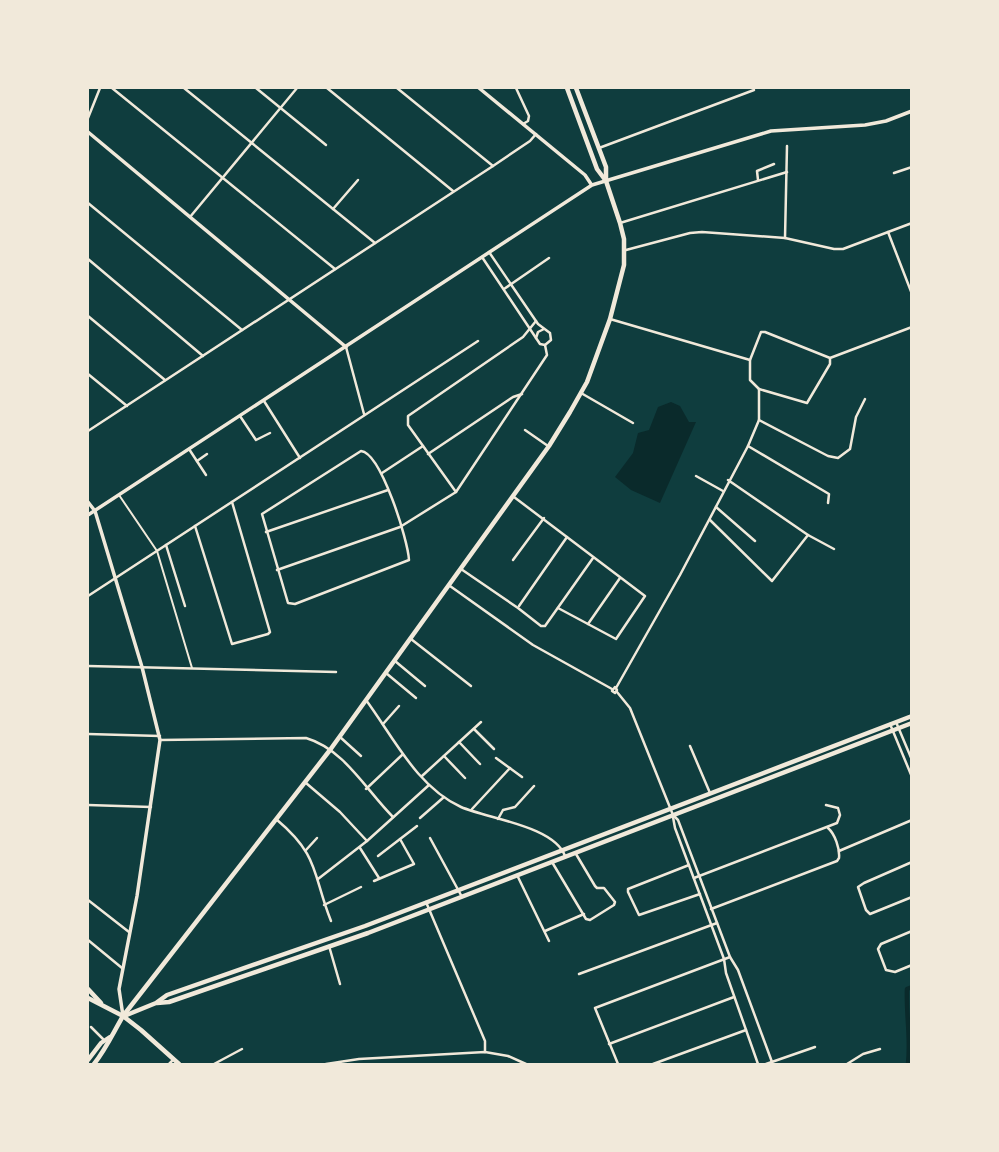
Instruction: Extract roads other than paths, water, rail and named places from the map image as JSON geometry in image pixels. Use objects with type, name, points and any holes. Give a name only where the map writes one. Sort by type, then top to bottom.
[{"type":"main road","points":[[88,1060],[110,1036],[330,750],[549,446],[581,393],[610,319],[622,276],[625,250],[620,223],[606,181],[597,169],[567,88]]},
{"type":"main road","points":[[576,88],[606,167],[606,181]]},
{"type":"main road","points":[[123,1016],[156,1003],[167,995],[344,933],[912,716]]},
{"type":"main road","points":[[156,1003],[169,1002],[347,940],[912,723]]},
{"type":"main road","points":[[344,933],[347,940]]},
{"type":"main road","points":[[88,989],[102,1004]]},
{"type":"main road","points":[[88,998],[123,1016],[179,1065]]},
{"type":"main road","points":[[94,1065],[107,1048],[110,1036]]},
{"type":"street","points":[[88,118],[100,88]]},
{"type":"street","points":[[112,88],[335,269]]},
{"type":"street","points":[[184,88],[375,243]]},
{"type":"street","points":[[256,88],[326,145]]},
{"type":"street","points":[[190,217],[297,88]]},
{"type":"street","points":[[327,88],[453,191]]},
{"type":"street","points":[[397,88],[493,166]]},
{"type":"street","points":[[479,88],[585,175],[592,185]]},
{"type":"street","points":[[516,88],[529,116],[528,121],[523,124]]},
{"type":"street","points":[[599,148],[754,90]]},
{"type":"street","points":[[88,515],[592,185],[771,131],[865,125],[886,121],[912,111]]},
{"type":"street","points":[[88,132],[346,346],[364,415]]},
{"type":"street","points":[[88,431],[493,166],[536,134]]},
{"type":"street","points":[[785,238],[787,146]]},
{"type":"street","points":[[758,180],[757,171],[774,164]]},
{"type":"street","points":[[894,173],[912,167]]},
{"type":"street","points":[[620,223],[786,172]]},
{"type":"street","points":[[333,210],[358,180]]},
{"type":"street","points":[[88,203],[242,330]]},
{"type":"street","points":[[625,250],[690,233],[785,238],[834,249],[844,248],[912,223]]},
{"type":"street","points":[[888,232],[912,294]]},
{"type":"street","points":[[489,252],[536,321],[551,335],[551,340],[545,345]]},
{"type":"street","points":[[482,257],[538,342],[545,345]]},
{"type":"street","points":[[504,289],[549,258]]},
{"type":"street","points":[[88,259],[203,356]]},
{"type":"street","points":[[905,276],[912,274]]},
{"type":"street","points":[[88,316],[165,380]]},
{"type":"street","points":[[610,319],[750,360]]},
{"type":"street","points":[[456,492],[408,425],[408,416],[523,337],[536,321]]},
{"type":"street","points":[[830,358],[830,365],[807,403],[760,389],[750,380],[750,360],[758,336],[765,332],[830,358],[912,327]]},
{"type":"street","points":[[536,338],[538,332],[544,329]]},
{"type":"street","points":[[88,596],[478,341]]},
{"type":"street","points":[[277,570],[401,527],[456,492],[547,355],[545,345]]},
{"type":"street","points":[[88,374],[127,405]]},
{"type":"street","points":[[615,690],[748,446],[759,420],[760,389]]},
{"type":"street","points":[[581,393],[633,423]]},
{"type":"street","points":[[428,454],[513,397],[523,394]]},
{"type":"street","points":[[759,420],[828,456],[838,458],[850,449],[856,417],[865,399]]},
{"type":"street","points":[[264,400],[300,458]]},
{"type":"street","points":[[240,416],[256,440],[270,433]]},
{"type":"street","points":[[525,430],[549,446]]},
{"type":"street","points":[[382,473],[423,446]]},
{"type":"street","points":[[748,446],[829,494],[828,503]]},
{"type":"street","points":[[189,449],[206,475]]},
{"type":"street","points":[[361,452],[368,452],[382,473],[409,556],[405,562],[295,604],[285,600],[263,512],[361,452]]},
{"type":"street","points":[[197,461],[207,454]]},
{"type":"street","points":[[696,476],[723,491]]},
{"type":"street","points":[[728,481],[808,535],[834,549]]},
{"type":"street","points":[[266,532],[388,490]]},
{"type":"street","points":[[513,496],[645,596],[619,637],[611,639],[558,608]]},
{"type":"street","points":[[88,502],[95,511],[116,577],[160,738],[119,989],[123,1016]]},
{"type":"street","points":[[195,526],[232,644],[268,634],[270,632],[232,502]]},
{"type":"street","points":[[716,507],[755,541]]},
{"type":"street","points":[[513,560],[544,518]]},
{"type":"street","points":[[710,520],[772,582],[808,535]]},
{"type":"street","points":[[518,608],[567,537]]},
{"type":"street","points":[[166,545],[185,606]]},
{"type":"street","points":[[460,569],[541,626],[545,626],[593,558]]},
{"type":"street","points":[[587,624],[620,578]]},
{"type":"street","points":[[449,585],[533,645],[615,690],[630,708],[670,809],[678,820],[772,1062]]},
{"type":"street","points":[[411,639],[471,686]]},
{"type":"street","points":[[395,661],[425,686]]},
{"type":"street","points":[[88,666],[336,672]]},
{"type":"street","points":[[386,673],[416,698]]},
{"type":"street","points":[[366,700],[403,754],[429,785],[444,797],[471,811],[536,831],[562,850],[565,857]]},
{"type":"street","points":[[382,724],[400,706]]},
{"type":"street","points":[[422,776],[481,722]]},
{"type":"street","points":[[893,723],[898,728],[912,760]]},
{"type":"street","points":[[893,723],[892,730],[912,777]]},
{"type":"street","points":[[474,728],[494,749]]},
{"type":"street","points":[[88,734],[160,738],[306,738],[323,744],[350,767],[366,789],[393,817]]},
{"type":"street","points":[[339,737],[360,756]]},
{"type":"street","points":[[459,742],[480,764]]},
{"type":"street","points":[[690,746],[710,793]]},
{"type":"street","points":[[366,789],[403,754]]},
{"type":"street","points":[[444,756],[465,778]]},
{"type":"street","points":[[496,758],[522,777]]},
{"type":"street","points":[[471,811],[510,768]]},
{"type":"street","points":[[305,783],[340,812],[367,841]]},
{"type":"street","points":[[318,879],[367,841],[429,785]]},
{"type":"street","points":[[498,819],[503,810],[515,807],[534,786]]},
{"type":"street","points":[[420,818],[444,797]]},
{"type":"street","points":[[88,805],[150,807]]},
{"type":"street","points":[[694,878],[837,824],[840,815],[838,808],[826,805]]},
{"type":"street","points":[[673,815],[673,822],[724,959],[726,973],[758,1065]]},
{"type":"street","points":[[276,819],[294,834],[306,849],[314,864],[324,905],[331,921]]},
{"type":"street","points":[[839,851],[912,820]]},
{"type":"street","points":[[378,856],[417,826]]},
{"type":"street","points":[[706,911],[834,863],[839,858],[839,851],[828,828]]},
{"type":"street","points":[[306,849],[317,838]]},
{"type":"street","points":[[430,838],[462,897]]},
{"type":"street","points":[[374,881],[414,864],[400,839]]},
{"type":"street","points":[[359,847],[379,878]]},
{"type":"street","points":[[552,862],[586,919],[590,920],[615,902],[604,888],[594,886],[575,853]]},
{"type":"street","points":[[912,862],[858,887],[870,914],[912,897]]},
{"type":"street","points":[[689,865],[627,890],[639,915],[700,894]]},
{"type":"street","points":[[517,875],[549,941]]},
{"type":"street","points":[[324,905],[361,887]]},
{"type":"street","points":[[88,900],[130,932]]},
{"type":"street","points":[[426,902],[485,1041],[485,1052]]},
{"type":"street","points":[[545,931],[583,914]]},
{"type":"street","points":[[579,974],[717,923]]},
{"type":"street","points":[[912,931],[881,944],[878,949],[886,971],[895,972],[912,965]]},
{"type":"street","points":[[88,940],[122,968]]},
{"type":"street","points":[[329,946],[340,984]]},
{"type":"street","points":[[618,1065],[595,1007],[730,957]]},
{"type":"street","points":[[609,1044],[734,997]]},
{"type":"street","points":[[91,1027],[104,1041]]},
{"type":"street","points":[[653,1065],[746,1030]]},
{"type":"street","points":[[766,1065],[815,1046]]},
{"type":"street","points":[[214,1065],[242,1049]]},
{"type":"street","points":[[847,1065],[880,1049]]},
{"type":"street","points":[[326,1065],[373,1058],[485,1052],[508,1056],[526,1065]]},
{"type":"street","points":[[169,1065],[174,1059]]},
{"type":"lane","points":[[119,495],[157,551],[192,669]]},
{"type":"water","points":[[671,402],[680,406],[689,422],[696,422],[660,503],[631,490],[615,477],[633,453],[638,433],[649,430],[658,407]]},
{"type":"waterway","points":[[908,1064],[907,989],[912,987]]}]
